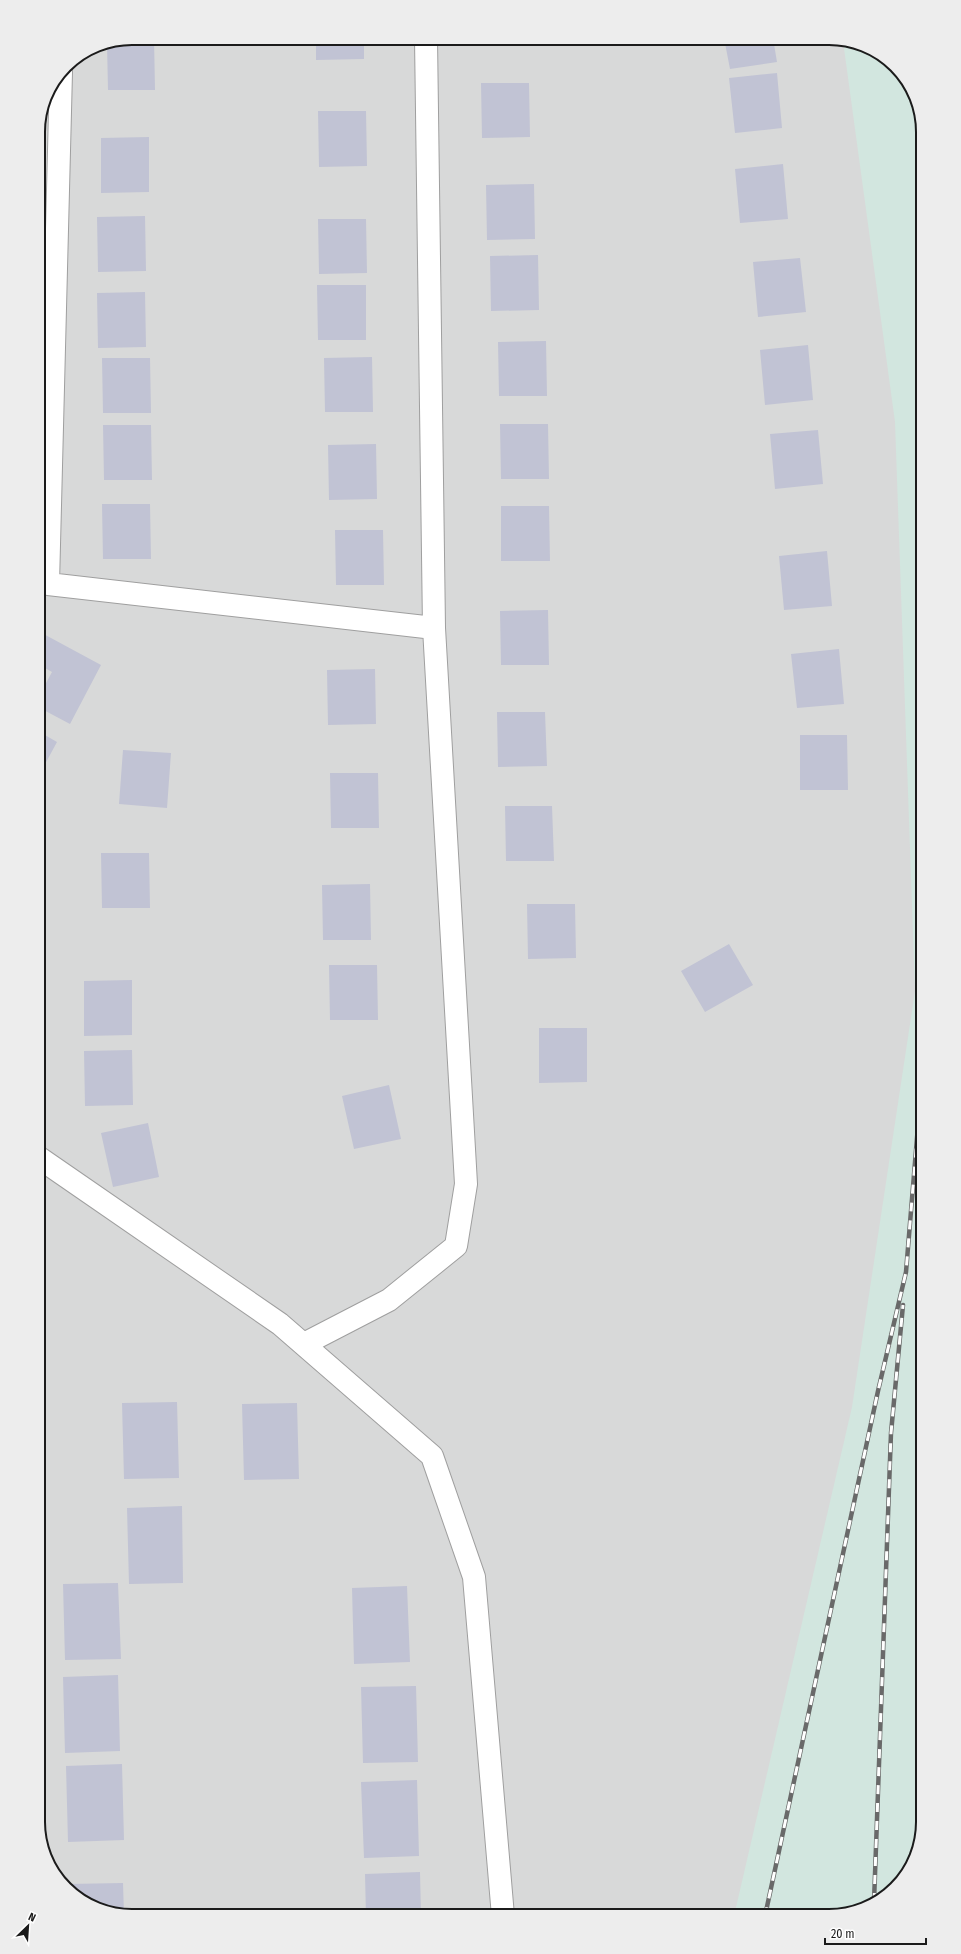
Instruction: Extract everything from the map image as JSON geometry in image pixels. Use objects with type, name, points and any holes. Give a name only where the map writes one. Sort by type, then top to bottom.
[{"type":"street","points":[[304,1344],[390,1300],[456,1246],[466,1184],[434,628],[426,45]]},
{"type":"street","points":[[45,525],[61,83]]},
{"type":"street","points":[[45,582],[434,628]]},
{"type":"street","points":[[45,1162],[280,1324],[432,1456],[474,1577],[502,1909]]},
{"type":"shaded area","points":[[126,45],[835,45],[862,52],[882,63],[898,79],[909,99],[913,110],[916,132],[916,1822],[913,1844],[907,1860],[901,1870],[882,1891],[862,1902],[835,1909],[126,1909],[99,1902],[79,1891],[63,1875],[52,1855],[45,1828],[45,126],[50,104],[57,89],[75,67],[94,54]]},
{"type":"shaded area","points":[[844,47],[862,52],[872,57],[882,63],[898,79],[913,110],[916,132],[916,1822],[913,1844],[907,1860],[901,1870],[882,1891],[862,1902],[835,1909],[736,1909],[852,1407],[915,991],[895,422]]},
{"type":"building","points":[[126,45],[154,45],[155,90],[108,90],[107,49]]},
{"type":"building","points":[[316,45],[364,45],[364,59],[316,60]]},
{"type":"building","points":[[725,45],[774,45],[777,62],[730,69]]},
{"type":"building","points":[[777,73],[782,128],[735,133],[729,78]]},
{"type":"building","points":[[481,83],[529,83],[530,137],[482,138]]},
{"type":"building","points":[[318,111],[366,111],[367,166],[319,167]]},
{"type":"building","points":[[149,137],[149,192],[101,193],[101,138]]},
{"type":"building","points":[[783,164],[788,219],[740,223],[735,169]]},
{"type":"building","points":[[534,184],[535,239],[487,240],[486,185]]},
{"type":"building","points":[[145,216],[146,271],[98,272],[97,217]]},
{"type":"building","points":[[318,219],[366,219],[367,273],[319,274]]},
{"type":"building","points":[[538,255],[539,310],[491,311],[490,256]]},
{"type":"building","points":[[800,258],[806,312],[758,317],[753,262]]},
{"type":"building","points":[[317,285],[366,285],[366,340],[318,340]]},
{"type":"building","points":[[145,292],[146,347],[98,348],[97,293]]},
{"type":"building","points":[[546,341],[547,396],[499,396],[498,342]]},
{"type":"building","points":[[808,345],[813,400],[765,405],[760,350]]},
{"type":"building","points":[[372,357],[373,412],[325,412],[324,358]]},
{"type":"building","points":[[102,358],[150,358],[151,413],[103,413]]},
{"type":"building","points":[[500,424],[548,424],[549,479],[501,479]]},
{"type":"building","points":[[103,425],[151,425],[152,480],[104,480]]},
{"type":"building","points":[[818,430],[823,484],[775,489],[770,434]]},
{"type":"building","points":[[376,444],[377,499],[329,500],[328,445]]},
{"type":"building","points":[[102,504],[150,504],[151,559],[103,559]]},
{"type":"building","points":[[501,506],[549,506],[550,561],[501,561]]},
{"type":"building","points":[[335,530],[383,530],[384,585],[336,585]]},
{"type":"building","points":[[827,551],[832,606],[784,610],[779,556]]},
{"type":"building","points":[[548,610],[549,665],[501,665],[500,611]]},
{"type":"building","points":[[45,635],[101,665],[70,724],[45,711],[45,685],[52,672],[45,668]]},
{"type":"building","points":[[839,649],[844,704],[797,708],[791,654]]},
{"type":"building","points":[[375,669],[376,724],[328,725],[327,670]]},
{"type":"building","points":[[497,712],[545,712],[547,766],[498,767]]},
{"type":"building","points":[[45,735],[57,742],[45,764]]},
{"type":"building","points":[[800,735],[847,735],[848,790],[800,790]]},
{"type":"building","points":[[123,750],[171,753],[167,808],[119,804]]},
{"type":"building","points":[[330,773],[378,773],[379,828],[331,828]]},
{"type":"building","points":[[505,806],[552,806],[554,861],[506,861]]},
{"type":"building","points":[[101,853],[149,853],[150,908],[102,908]]},
{"type":"building","points":[[370,884],[371,940],[323,940],[322,885]]},
{"type":"building","points":[[527,904],[575,904],[576,958],[528,959]]},
{"type":"building","points":[[729,944],[753,985],[705,1012],[681,971]]},
{"type":"building","points":[[329,965],[377,965],[378,1020],[330,1020]]},
{"type":"building","points":[[132,980],[132,1035],[84,1036],[84,981]]},
{"type":"building","points":[[539,1028],[587,1028],[587,1082],[539,1083]]},
{"type":"building","points":[[132,1050],[133,1105],[85,1106],[84,1051]]},
{"type":"building","points":[[389,1085],[401,1139],[354,1149],[342,1096]]},
{"type":"building","points":[[148,1123],[159,1177],[113,1187],[101,1133]]},
{"type":"building","points":[[177,1402],[179,1478],[124,1479],[122,1403]]},
{"type":"building","points":[[297,1403],[299,1479],[244,1480],[242,1404]]},
{"type":"building","points":[[182,1506],[183,1583],[129,1584],[127,1508]]},
{"type":"building","points":[[118,1583],[121,1659],[65,1660],[63,1584]]},
{"type":"building","points":[[407,1586],[410,1662],[354,1664],[352,1588]]},
{"type":"building","points":[[118,1675],[120,1751],[65,1753],[63,1677]]},
{"type":"building","points":[[416,1686],[418,1762],[363,1763],[361,1687]]},
{"type":"building","points":[[122,1764],[124,1840],[68,1842],[66,1766]]},
{"type":"building","points":[[417,1780],[419,1856],[364,1858],[361,1782]]},
{"type":"building","points":[[420,1872],[421,1909],[366,1909],[365,1874]]},
{"type":"building","points":[[123,1883],[124,1909],[99,1902],[79,1891],[72,1884]]},
{"type":"railway","points":[[767,1909],[878,1391],[906,1272],[916,1150]]},
{"type":"railway","points":[[874,1896],[891,1433],[903,1305]]}]
